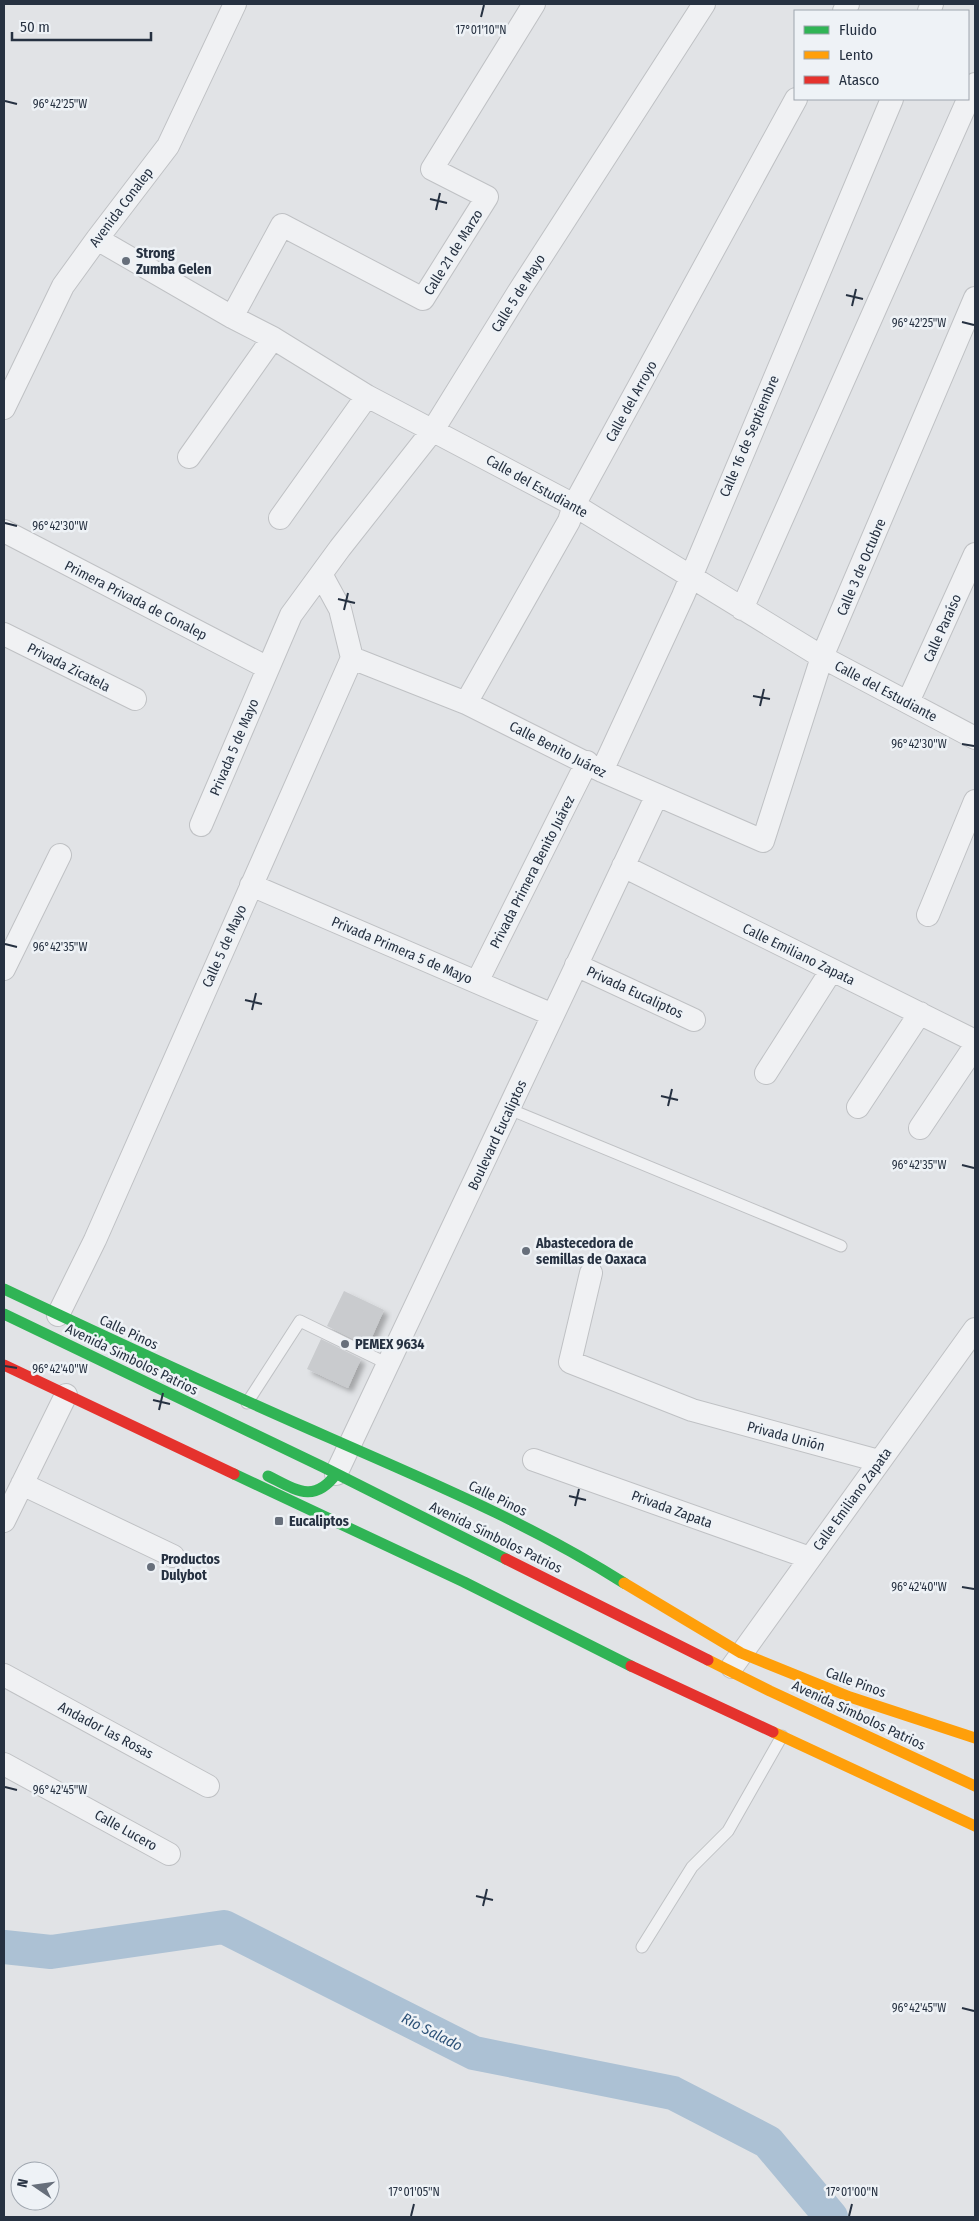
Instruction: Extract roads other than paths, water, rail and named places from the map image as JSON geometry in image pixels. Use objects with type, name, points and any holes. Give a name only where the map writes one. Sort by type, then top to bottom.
[{"type":"main road","name":"Calle Pinos","points":[[4,1289],[349,1447],[472,1501],[581,1556],[659,1606],[736,1662],[975,1738]]},
{"type":"main road","name":"Avenida Símbolos Patrios","points":[[4,1314],[336,1474],[736,1662],[975,1786]]},
{"type":"main road","points":[[4,1365],[464,1582],[615,1658],[975,1826]]},
{"type":"main road","points":[[197,1457],[217,1453]]},
{"type":"main road","points":[[262,1473],[298,1490],[314,1492],[324,1489],[336,1474]]},
{"type":"street","name":"Avenida Conalep","points":[[4,408],[63,286],[168,146],[234,4]]},
{"type":"street","name":"Calle 21 de Marzo","points":[[232,317],[282,225],[422,300],[487,197],[432,170],[534,4]]},
{"type":"street","name":"Calle 5 de Mayo","points":[[268,668],[291,615],[433,430],[521,288],[704,4]]},
{"type":"street","points":[[969,98],[975,84]]},
{"type":"street","name":"Calle del Arroyo","points":[[466,703],[569,520],[574,505],[795,100]]},
{"type":"street","name":"Calle 16 de Septiembre","points":[[594,767],[690,576],[892,100]]},
{"type":"street","points":[[742,609],[968,100]]},
{"type":"street","name":"Calle del Estudiante","points":[[97,239],[232,317],[273,338],[368,396],[574,505],[822,657],[975,738]]},
{"type":"street","name":"Calle 3 de Octubre","points":[[763,841],[822,657],[975,298]]},
{"type":"street","points":[[189,457],[273,338]]},
{"type":"street","points":[[280,518],[368,396]]},
{"type":"street","name":"Primera Privada de Conalep","points":[[4,531],[268,668]]},
{"type":"street","name":"Calle Paraíso","points":[[908,702],[975,554]]},
{"type":"street","points":[[322,574],[340,609],[352,658]]},
{"type":"street","name":"Privada Zicatela","points":[[4,634],[135,700]]},
{"type":"street","name":"Calle 5 de Mayo","points":[[58,1315],[95,1240],[352,658]]},
{"type":"street","name":"Calle Benito Juárez","points":[[352,658],[466,703],[594,767],[763,841]]},
{"type":"street","name":"Privada 5 de Mayo","points":[[200,825],[268,668]]},
{"type":"street","name":"Privada Primera Benito Juárez","points":[[477,982],[594,767]]},
{"type":"street","name":"Boulevard Eucaliptos","points":[[336,1474],[657,795]]},
{"type":"street","points":[[928,915],[975,801]]},
{"type":"street","points":[[4,969],[60,855]]},
{"type":"street","name":"Calle Emiliano Zapata","points":[[623,866],[975,1041]]},
{"type":"street","name":"Privada Primera 5 de Mayo","points":[[251,885],[553,1015]]},
{"type":"street","name":"Privada Eucaliptos","points":[[576,965],[694,1020]]},
{"type":"street","points":[[766,1074],[831,971]]},
{"type":"street","points":[[858,1107],[920,1013]]},
{"type":"street","points":[[920,1128],[975,1046]]},
{"type":"street","name":"Privada Unión","points":[[592,1273],[570,1362],[692,1410],[879,1461]]},
{"type":"street","name":"Calle Emiliano Zapata","points":[[736,1662],[975,1329]]},
{"type":"street","points":[[4,1520],[66,1395]]},
{"type":"street","name":"Privada Zapata","points":[[534,1460],[810,1558]]},
{"type":"street","points":[[22,1484],[173,1556]]},
{"type":"street","name":"Andador las Rosas","points":[[4,1675],[208,1786]]},
{"type":"street","name":"Calle Lucero","points":[[4,1764],[169,1854]]},
{"type":"lane","points":[[509,1109],[841,1246]]},
{"type":"lane","points":[[236,1426],[248,1401],[300,1321],[388,1364]]},
{"type":"lane","points":[[642,1947],[692,1867],[728,1831],[782,1736]]},
{"type":"waterway","name":"Río Salado","points":[[4,1947],[51,1952],[224,1927],[474,2053],[673,2093],[768,2142],[831,2217]]},
{"type":"place","name":"Strong Zumba Gelen","points":[[126,261]]},
{"type":"place","name":"Abastecedora de semillas de Oaxaca","points":[[526,1251]]},
{"type":"place","name":"PEMEX 9634","points":[[345,1344]]},
{"type":"place","name":"Eucaliptos","points":[[279,1521]]},
{"type":"place","name":"Productos Dulybot","points":[[151,1567]]}]
